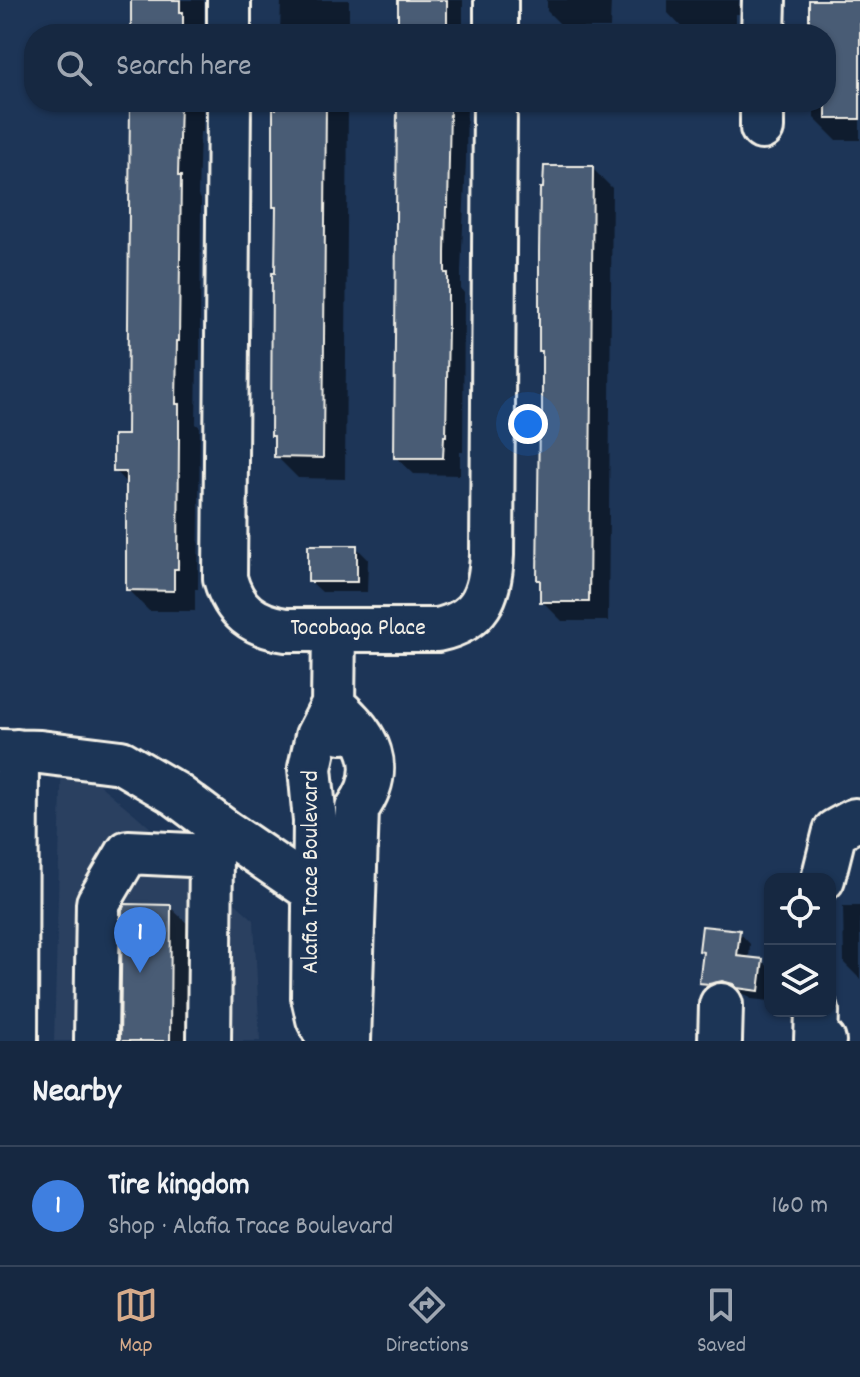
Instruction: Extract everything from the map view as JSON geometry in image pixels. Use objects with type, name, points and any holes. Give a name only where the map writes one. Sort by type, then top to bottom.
[{"type":"street","points":[[229,0],[229,24]]},
{"type":"street","points":[[496,0],[496,24]]},
{"type":"street","points":[[763,24],[764,0]]},
{"type":"street","name":"Tocobaga Place","points":[[229,112],[225,578],[232,600],[239,609],[260,624],[286,630],[437,630],[454,626],[468,618],[487,592],[492,555],[495,112]]},
{"type":"street","name":"Alafia Trace Boulevard","points":[[329,1041],[318,1019],[313,997],[315,821],[310,768],[317,736],[333,705],[334,630]]},
{"type":"street","name":"Alafia Trace Boulevard","points":[[333,705],[363,735],[370,754],[370,787],[357,809],[349,1041]]},
{"type":"street","points":[[16,1041],[8,761],[40,752],[121,762],[174,793],[218,844],[314,892],[353,916]]},
{"type":"street","points":[[824,873],[835,831],[855,820],[860,821]]},
{"type":"street","points":[[96,1041],[98,903],[128,852],[218,844]]},
{"type":"street","points":[[209,1041],[218,844]]},
{"type":"street","points":[[817,1017],[816,1041],[824,1041]]},
{"type":"shaded area","points":[[62,754],[254,920],[260,1041],[54,1041]]},
{"type":"building","points":[[131,0],[180,0],[183,24],[131,24]]},
{"type":"building","points":[[398,0],[447,0],[447,24],[398,24]]},
{"type":"building","points":[[809,0],[860,0],[860,119],[826,119],[826,112],[836,112],[836,24],[809,24]]},
{"type":"building","points":[[130,112],[180,112],[176,404],[179,404],[178,569],[174,569],[174,591],[126,590],[126,472],[113,472],[113,435],[127,435]]},
{"type":"building","points":[[273,112],[326,112],[323,458],[274,457],[274,436],[271,436],[272,273],[275,273],[276,207],[273,207]]},
{"type":"building","points":[[397,112],[450,112],[445,253],[445,273],[448,273],[446,436],[443,458],[394,458]]},
{"type":"building","points":[[544,166],[593,166],[589,602],[540,602],[540,580],[537,580],[539,418],[542,418],[542,351],[539,351],[540,188],[543,188]]},
{"type":"building","points":[[308,545],[357,545],[357,582],[308,582]]},
{"type":"building","points":[[125,904],[171,905],[170,1041],[120,1041],[122,910]]},
{"type":"building","points":[[702,926],[740,930],[737,956],[763,959],[759,991],[737,988],[722,981],[699,983]]},
{"type":"place","name":"Tire kingdom","points":[[140,973]]}]
